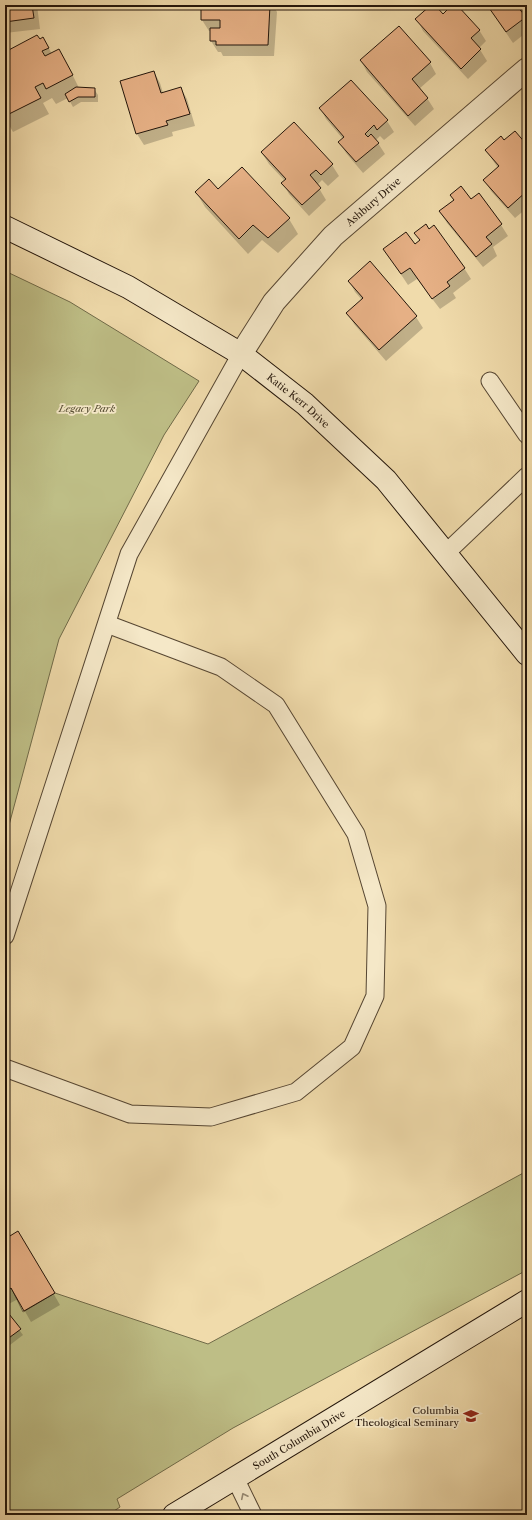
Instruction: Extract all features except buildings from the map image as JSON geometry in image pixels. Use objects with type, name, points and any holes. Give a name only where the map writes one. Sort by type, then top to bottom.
[{"type":"street","name":"Ashbury Drive","points":[[241,354],[274,302],[332,236],[527,69]]},
{"type":"street","name":"Katie Kerr Drive","points":[[5,227],[128,287],[241,354],[305,404],[386,480],[527,654]]},
{"type":"street","name":"South Columbia Drive","points":[[174,1515],[527,1301]]},
{"type":"lane","points":[[5,936],[129,554],[241,354]]},
{"type":"lane","points":[[490,380],[527,435]]},
{"type":"lane","points":[[446,553],[527,476]]},
{"type":"lane","points":[[5,1068],[130,1114],[211,1117],[296,1092],[352,1047],[375,996],[377,906],[356,834],[276,705],[221,668],[107,624]]},
{"type":"lane","points":[[235,1478],[253,1515]]},
{"type":"green space","name":"Legacy Park","points":[[5,271],[70,302],[199,381],[164,435],[59,639],[5,840]]},
{"type":"green space","points":[[527,1171],[527,1270],[233,1428],[117,1499],[120,1507],[108,1515],[5,1515],[5,1275],[23,1312],[55,1293],[208,1344]]},
{"type":"place","name":"Columbia Theological Seminary","points":[[471,1416]]}]
